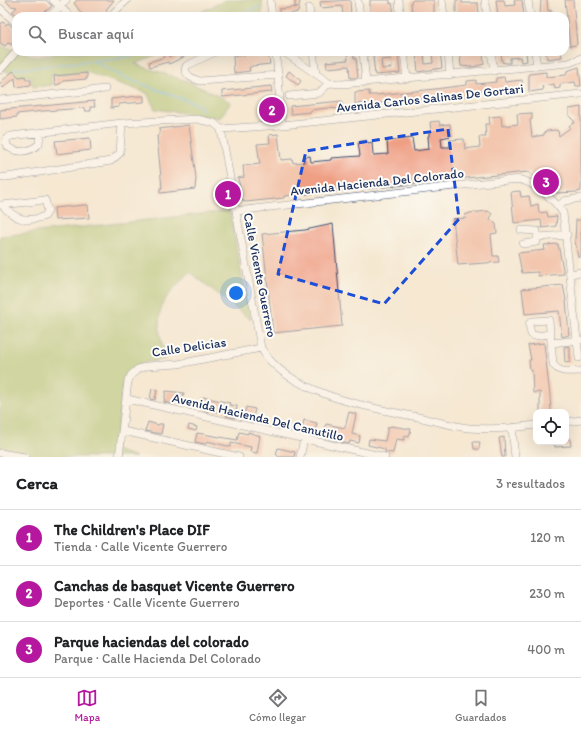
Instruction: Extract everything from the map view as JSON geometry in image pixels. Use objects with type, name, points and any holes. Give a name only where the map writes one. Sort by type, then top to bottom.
[{"type":"street","points":[[53,0],[65,12]]},
{"type":"street","points":[[54,12],[66,0]]},
{"type":"street","points":[[114,12],[127,0]]},
{"type":"street","points":[[270,0],[272,12]]},
{"type":"street","points":[[399,0],[400,12]]},
{"type":"street","points":[[442,0],[444,12]]},
{"type":"street","points":[[485,0],[486,12]]},
{"type":"street","points":[[528,0],[530,12]]},
{"type":"street","points":[[358,2],[359,12]]},
{"type":"street","points":[[0,8],[12,19]]},
{"type":"street","points":[[309,8],[310,12]]},
{"type":"street","points":[[0,70],[12,56]]},
{"type":"street","points":[[207,56],[186,66],[185,70],[192,78],[200,81],[278,75]]},
{"type":"street","points":[[276,56],[282,125]]},
{"type":"street","points":[[290,56],[329,83],[366,83],[494,71],[569,63],[581,58]]},
{"type":"street","points":[[314,56],[316,74]]},
{"type":"street","points":[[363,56],[366,83]]},
{"type":"street","points":[[404,56],[407,79]]},
{"type":"street","points":[[448,56],[450,75]]},
{"type":"street","points":[[492,56],[494,71]]},
{"type":"street","points":[[536,56],[537,66]]},
{"type":"street","points":[[289,96],[319,93],[329,83]]},
{"type":"street","points":[[0,100],[105,89]]},
{"type":"street","name":"Avenida Carlos Salinas De Gortari","points":[[221,129],[282,125],[581,94]]},
{"type":"street","points":[[40,133],[39,144],[32,150],[15,152],[8,147],[7,138],[40,133],[122,123],[198,118],[214,123],[221,129]]},
{"type":"street","points":[[0,178],[111,161],[120,153],[122,123]]},
{"type":"street","name":"Calle Vicente Guerrero","points":[[221,129],[262,348],[276,368],[292,378],[328,395],[367,407],[469,428],[512,428],[533,425]]},
{"type":"street","name":"Avenida Hacienda Del Colorado","points":[[236,210],[508,180],[522,180],[534,186],[559,206]]},
{"type":"street","points":[[579,358],[578,318],[571,274],[567,234],[563,213],[559,206],[564,201],[581,198]]},
{"type":"street","points":[[45,200],[48,211],[45,216],[34,220],[20,219],[10,214],[1,205],[45,200]]},
{"type":"street","points":[[521,230],[537,231],[538,237],[537,242],[534,244],[523,244]]},
{"type":"street","points":[[538,237],[567,234]]},
{"type":"street","points":[[571,274],[581,272]]},
{"type":"street","points":[[550,334],[553,364],[556,368],[561,371],[581,371]]},
{"type":"street","points":[[551,343],[579,340]]},
{"type":"street","name":"Calle Delicias","points":[[118,457],[127,399],[128,381],[131,375],[138,369],[147,366],[178,364],[262,348]]},
{"type":"street","name":"Avenida Hacienda Del Canutillo","points":[[127,399],[385,457]]},
{"type":"street","points":[[569,422],[581,420]]},
{"type":"street","points":[[512,428],[515,457]]},
{"type":"street","points":[[122,431],[239,457]]},
{"type":"street","points":[[300,457],[304,440]]},
{"type":"street","points":[[0,453],[25,457]]},
{"type":"highlighted area","points":[[448,129],[459,219],[384,304],[278,274],[306,151]]},
{"type":"green space","points":[[226,0],[262,0],[262,12],[200,12]]},
{"type":"green space","points":[[0,46],[12,49],[12,56],[156,56],[135,64],[187,81],[231,102],[220,118],[155,109],[147,93],[86,72],[51,75],[52,85],[33,87],[31,76],[17,77],[0,68]]},
{"type":"green space","points":[[276,99],[278,120],[269,121],[267,100]]},
{"type":"green space","points":[[229,211],[251,320],[190,272],[170,293],[162,306],[159,323],[165,359],[146,362],[135,366],[123,380],[115,450],[136,457],[0,457],[0,236]]},
{"type":"building","points":[[5,0],[46,0],[52,6],[45,12],[12,12],[17,7],[11,6]]},
{"type":"building","points":[[77,0],[114,0],[106,10],[107,12],[81,12],[74,3]]},
{"type":"building","points":[[350,0],[351,12],[343,12],[342,6],[321,8],[320,2]]},
{"type":"building","points":[[370,0],[390,0],[390,4],[392,3],[394,12],[370,12]]},
{"type":"building","points":[[413,0],[434,0],[434,12],[412,12],[411,2]]},
{"type":"building","points":[[456,0],[462,0],[462,3],[478,3],[479,12],[456,12]]},
{"type":"building","points":[[496,0],[504,0],[505,6],[515,5],[514,0],[522,0],[524,12],[498,12]]},
{"type":"building","points":[[541,0],[547,0],[548,11],[551,10],[551,12],[540,12]]},
{"type":"building","points":[[565,0],[573,0],[576,45],[570,46],[569,12],[566,12]]},
{"type":"building","points":[[295,1],[300,1],[298,12],[279,12],[279,9],[298,7],[295,7]]},
{"type":"building","points":[[3,22],[6,25],[8,23],[12,26],[12,44],[8,43],[5,46],[0,43],[0,25]]},
{"type":"building","points":[[164,56],[186,56],[169,64],[168,62],[150,67],[149,62]]},
{"type":"building","points":[[233,56],[269,56],[270,64],[252,66],[249,68],[250,71],[234,73]]},
{"type":"building","points":[[348,56],[354,56],[354,58],[356,58],[358,77],[350,78],[349,66],[327,68],[326,62],[348,60]]},
{"type":"building","points":[[373,56],[398,56],[400,73],[375,75]],"holes":[[[391,59],[392,68],[382,69],[381,60]]]},
{"type":"building","points":[[416,56],[424,56],[425,64],[433,63],[432,56],[440,56],[442,68],[418,72]]},
{"type":"building","points":[[460,56],[483,56],[484,64],[473,67],[461,66]]},
{"type":"building","points":[[501,56],[526,56],[527,61],[521,62],[520,57],[510,58],[510,63],[502,62]]},
{"type":"building","points":[[547,56],[562,57],[547,59]]},
{"type":"building","points":[[579,67],[581,86],[576,86],[575,82],[560,84],[560,88],[555,89],[554,84],[542,86],[543,90],[529,92],[529,74],[546,72],[546,77],[566,75],[567,71]]},
{"type":"building","points":[[13,71],[19,77],[25,76],[26,80],[31,80],[31,85],[16,87],[15,78],[3,88],[0,83]]},
{"type":"building","points":[[289,71],[301,81],[298,85],[286,76]]},
{"type":"building","points":[[87,73],[87,79],[63,81],[60,84],[55,85],[54,76]]},
{"type":"building","points":[[504,77],[505,82],[522,80],[523,91],[518,92],[518,88],[477,92],[477,95],[444,99],[444,96],[436,97],[436,100],[424,102],[424,98],[378,103],[379,107],[367,107],[366,103],[355,104],[355,92],[369,91],[369,95],[377,95],[467,85],[467,81],[476,80],[476,84],[496,82],[496,78]]},
{"type":"building","points":[[271,86],[272,92],[222,97],[222,91]]},
{"type":"building","points":[[144,96],[144,102],[119,104],[119,107],[111,108],[111,99]]},
{"type":"building","points":[[94,101],[95,107],[90,107],[91,111],[85,111],[84,108],[44,111],[17,114],[17,117],[0,119],[0,110]]},
{"type":"building","points":[[342,101],[342,106],[340,109],[327,108],[311,110],[311,112],[291,114],[290,106]]},
{"type":"building","points":[[581,107],[581,191],[556,193],[554,173],[535,177],[528,172],[456,179],[456,177],[445,178],[445,181],[284,196],[284,198],[246,202],[243,201],[238,178],[244,177],[243,166],[260,164],[257,144],[270,143],[269,135],[278,134],[281,160],[292,159],[293,163],[304,162],[304,157],[310,156],[311,162],[331,160],[331,158],[360,156],[358,141],[367,140],[368,143],[372,142],[373,155],[388,154],[387,141],[412,138],[414,151],[429,149],[428,136],[429,132],[431,132],[430,122],[439,121],[440,125],[450,124],[452,136],[441,138],[442,147],[450,147],[450,140],[464,139],[465,149],[480,147],[479,137],[486,137],[485,124],[490,124],[489,117],[501,116],[502,126],[518,124],[517,114],[532,113],[532,119],[530,120],[532,137],[544,135],[547,131],[555,130],[558,131],[559,136],[570,128],[569,126],[575,122],[569,116],[569,109]]},
{"type":"building","points":[[189,125],[196,178],[195,189],[160,193],[160,188],[162,188],[157,136],[160,135],[159,129]]},
{"type":"building","points":[[90,138],[91,150],[57,154],[55,141]]},
{"type":"building","points":[[520,191],[521,197],[529,196],[531,206],[538,204],[539,213],[547,212],[548,217],[557,216],[556,226],[542,228],[541,220],[514,223],[511,192]]},
{"type":"building","points":[[88,205],[89,218],[55,220],[54,208]]},
{"type":"building","points":[[488,211],[492,214],[490,219],[496,224],[497,233],[491,234],[493,256],[498,256],[499,262],[458,265],[453,219],[466,218],[465,215],[470,213]]},
{"type":"building","points":[[576,220],[581,220],[581,257],[578,257],[575,241]]},
{"type":"building","points":[[333,224],[342,326],[273,333],[262,234],[305,230]]},
{"type":"building","points":[[558,244],[564,274],[538,276],[538,272],[522,273],[518,253],[545,250],[544,245]]},
{"type":"building","points":[[563,285],[569,335],[562,337],[559,311],[525,314],[522,289]]},
{"type":"building","points":[[544,343],[551,409],[540,409],[540,392],[533,393],[532,370],[530,370],[529,360],[531,360],[528,345]]},
{"type":"building","points":[[570,346],[570,362],[565,363],[564,347]]},
{"type":"building","points":[[152,389],[157,390],[155,400],[150,399]]},
{"type":"building","points":[[166,391],[184,393],[182,402],[173,401],[172,404],[164,402]]},
{"type":"building","points":[[203,397],[237,406],[235,418],[226,416],[227,412],[218,410],[217,412],[208,410],[208,412],[204,411],[204,408],[201,407]]},
{"type":"building","points":[[246,407],[255,409],[253,417],[244,415]]},
{"type":"building","points":[[349,412],[356,414],[352,434],[360,436],[359,443],[350,441],[349,444],[323,437],[326,424],[345,428]]},
{"type":"building","points":[[304,420],[317,423],[315,432],[302,431]]},
{"type":"building","points":[[148,422],[158,425],[163,424],[161,434],[145,431]]},
{"type":"building","points":[[189,425],[197,427],[196,431],[188,429]]},
{"type":"building","points":[[391,426],[411,429],[409,437],[405,436],[404,440],[396,439],[393,453],[385,452],[385,449],[368,445],[369,439],[385,441],[388,427]]},
{"type":"building","points":[[239,432],[248,434],[248,432],[260,436],[257,453],[250,452],[251,447],[231,443],[231,447],[207,441],[206,444],[195,442],[197,433],[237,440]]},
{"type":"building","points":[[504,437],[505,457],[502,457],[499,438]]},
{"type":"building","points":[[570,439],[571,446],[555,447],[555,445],[569,445]]},
{"type":"building","points":[[473,442],[480,442],[479,449],[474,449]]},
{"type":"building","points":[[278,448],[295,452],[294,457],[279,457],[276,454]]},
{"type":"waterway","points":[[247,12],[260,6]]},
{"type":"waterway","points":[[13,69],[130,56]]},
{"type":"waterway","points":[[92,60],[123,77],[199,105],[204,111]]},
{"type":"place","name":"Canchas de basquet Vicente Guerrero","points":[[272,110]]},
{"type":"place","name":"Parque haciendas del colorado","points":[[546,182]]},
{"type":"place","name":"The Children's Place DIF","points":[[228,194]]}]
